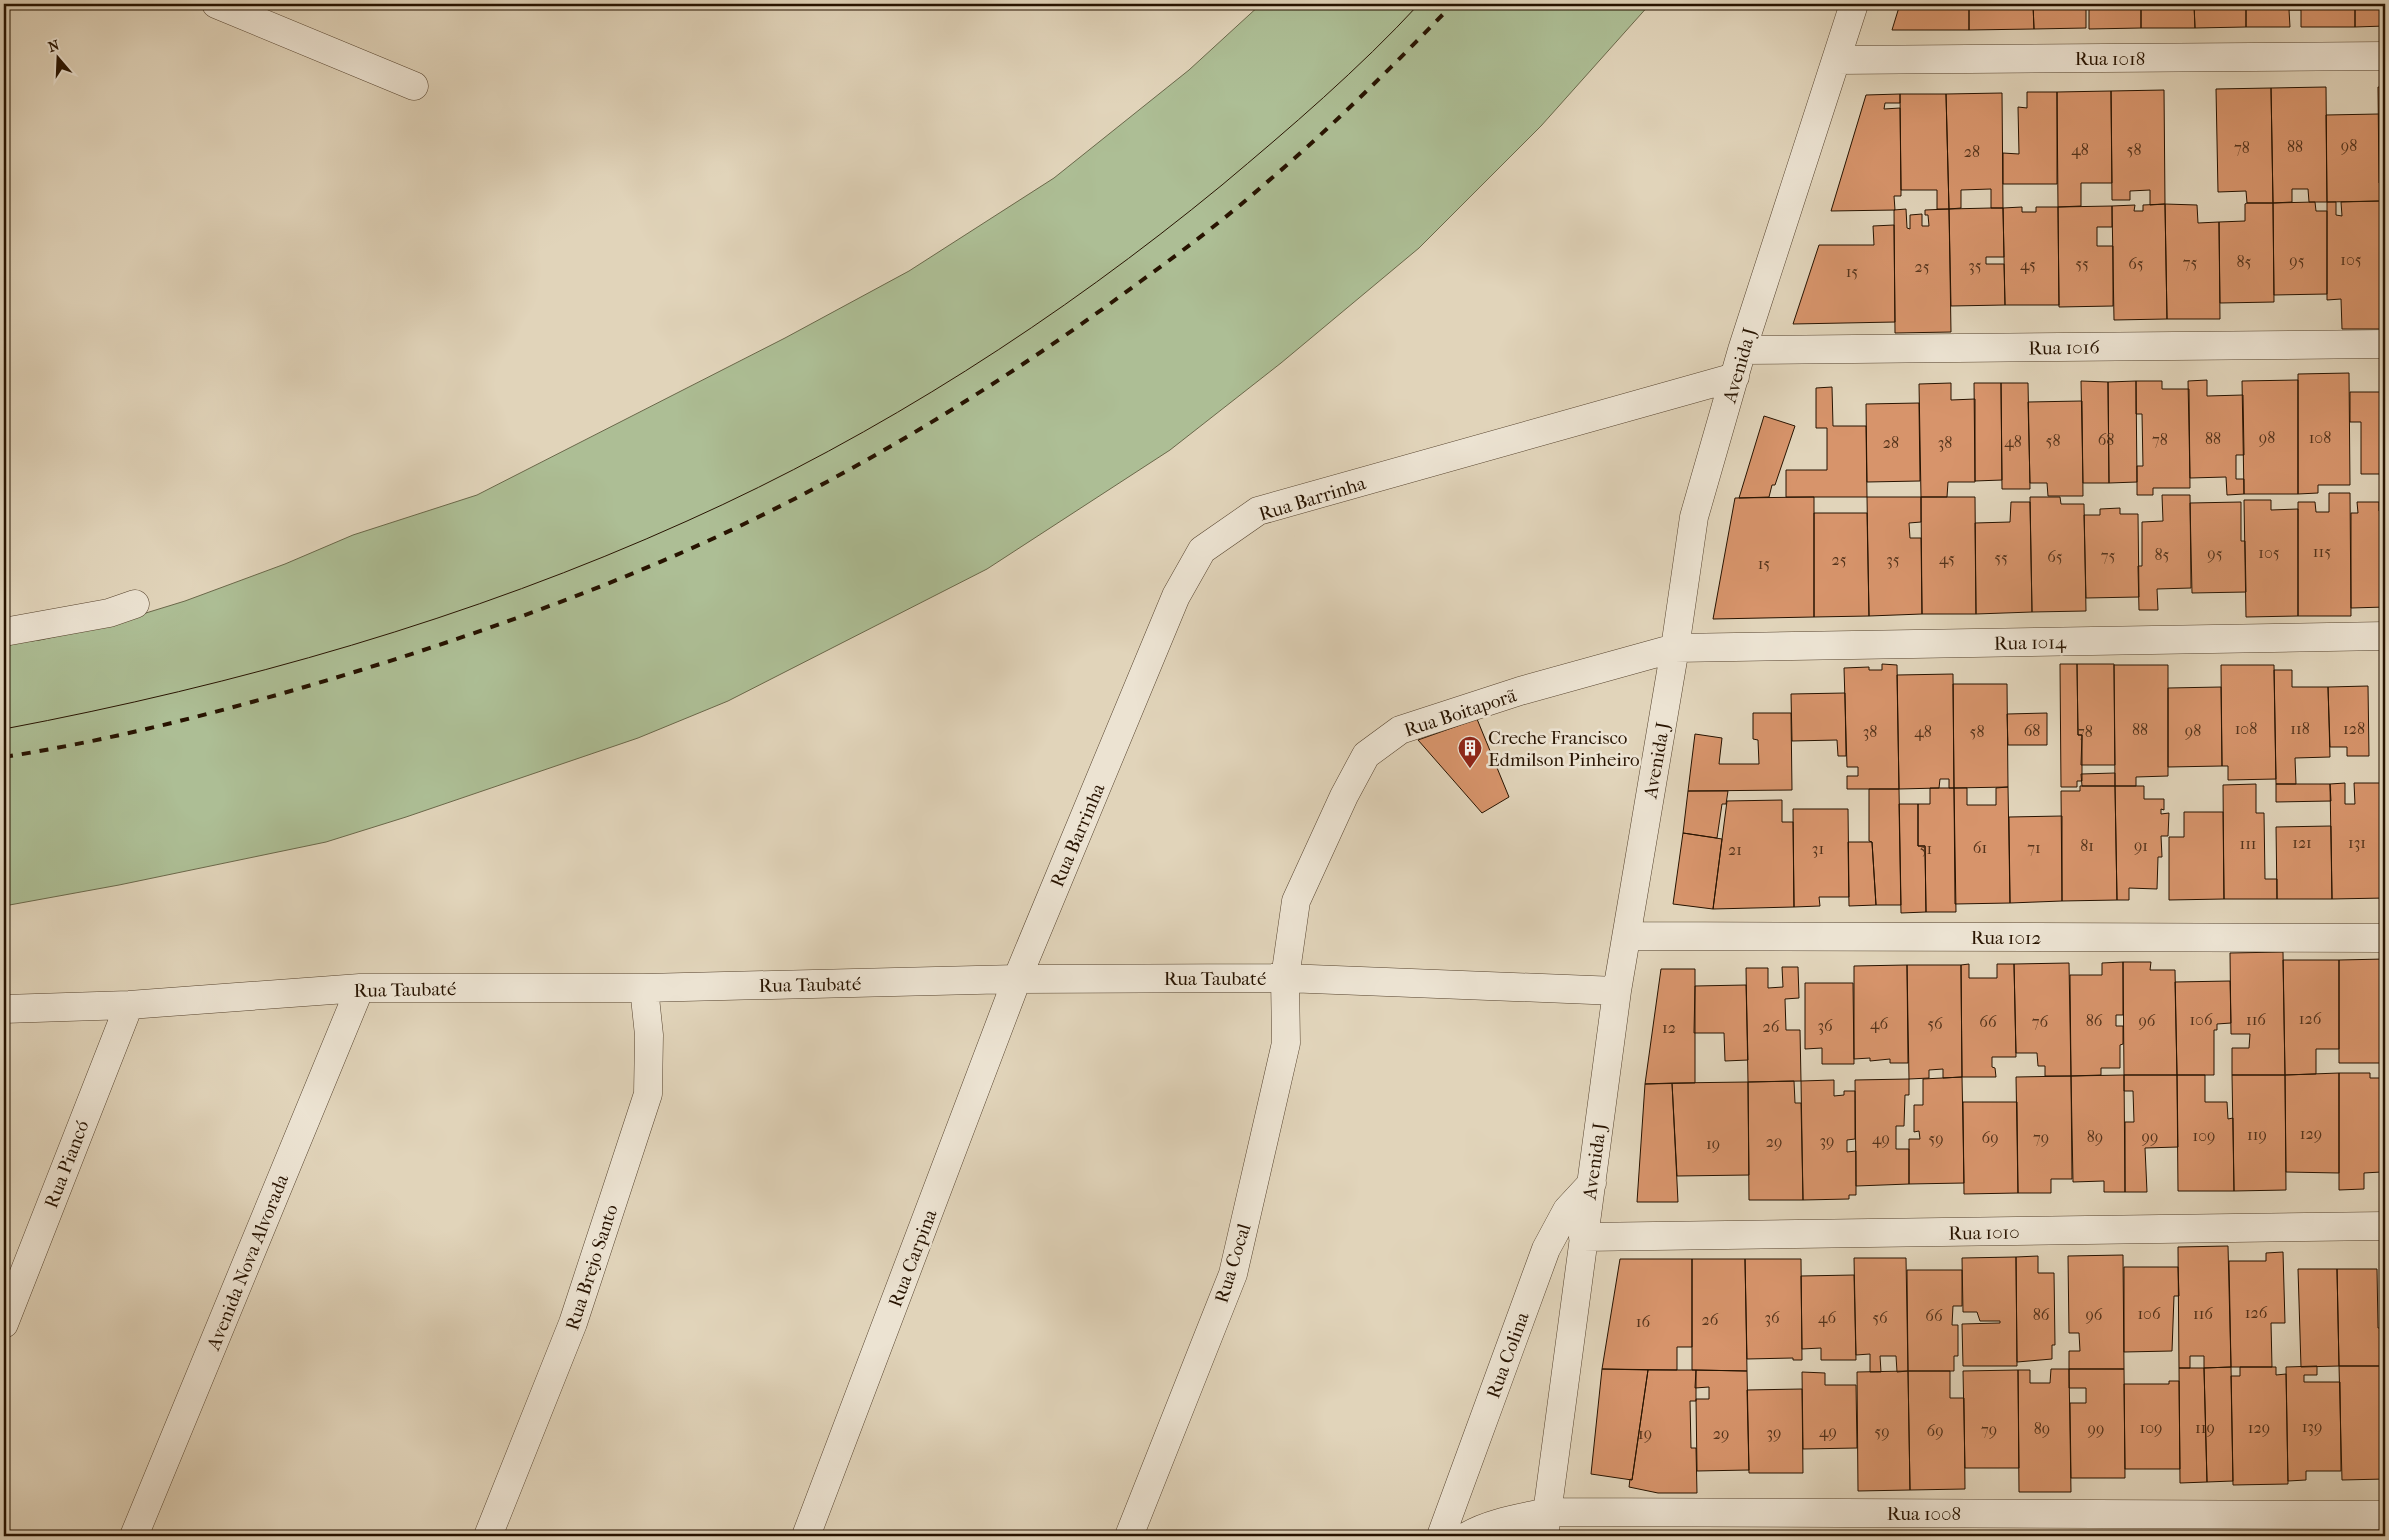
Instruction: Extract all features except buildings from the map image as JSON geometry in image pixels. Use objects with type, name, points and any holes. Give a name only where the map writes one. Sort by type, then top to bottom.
[{"type":"street","points":[[216,4],[414,86]]},
{"type":"street","name":"Avenida J","points":[[1546,1524],[1617,991],[1675,648],[1694,517],[1742,350],[1854,4]]},
{"type":"street","name":"Rua 1018","points":[[1836,60],[2385,56]]},
{"type":"street","name":"Rua 1016","points":[[1742,350],[2385,344]]},
{"type":"street","name":"Rua Barrinha","points":[[1017,979],[1176,596],[1202,550],[1258,511],[1735,377]]},
{"type":"street","points":[[4,632],[109,613],[135,604]]},
{"type":"street","name":"Rua 1014","points":[[1675,648],[2385,636]]},
{"type":"street","name":"Rua Boitaporã","points":[[1285,978],[1296,901],[1344,796],[1366,755],[1400,730],[1520,691],[1675,648]]},
{"type":"street","name":"Rua 1012","points":[[1627,936],[2385,938]]},
{"type":"street","name":"Rua Taubaté","points":[[4,1009],[129,1005],[360,988],[644,988],[1017,979],[1285,978],[1617,991]]},
{"type":"street","name":"Rua Cocal","points":[[1129,1536],[1233,1274],[1286,1043],[1285,978]]},
{"type":"street","name":"Rua Carpina","points":[[806,1536],[1017,979]]},
{"type":"street","name":"Avenida Nova Alvorada","points":[[134,1536],[360,988]]},
{"type":"street","name":"Rua Brejo Santo","points":[[488,1536],[573,1323],[648,1094],[649,1035],[644,988]]},
{"type":"street","name":"Rua Piancó","points":[[4,1324],[129,1005]]},
{"type":"street","name":"Rua Colina","points":[[1441,1536],[1546,1249],[1567,1210],[1592,1183]]},
{"type":"street","name":"Rua 1010","points":[[1583,1237],[2385,1226]]},
{"type":"street","name":"Rua 1008","points":[[1467,1536],[1475,1531],[1512,1520],[1546,1524],[2385,1515]]},
{"type":"green space","points":[[1261,4],[1650,4],[1541,126],[1419,248],[1281,363],[1170,450],[987,569],[728,701],[638,738],[406,817],[326,842],[119,885],[4,906],[4,644],[40,640],[110,624],[185,601],[285,564],[353,535],[477,495],[785,338],[909,271],[1054,178],[1189,70]]},
{"type":"tram line","points":[[4,729],[178,692],[265,670],[437,618],[522,589],[605,556],[687,521],[829,451],[965,371],[1032,328],[1097,282],[1222,185],[1324,98],[1419,4]]},
{"type":"railway","points":[[4,757],[139,731],[184,720],[400,658],[515,619],[629,575],[730,531],[791,501],[912,434],[971,398],[1085,321],[1205,234],[1315,140],[1453,4]]},
{"type":"place","name":"Creche Francisco Edmilson Pinheiro","points":[[1470,769]]}]
